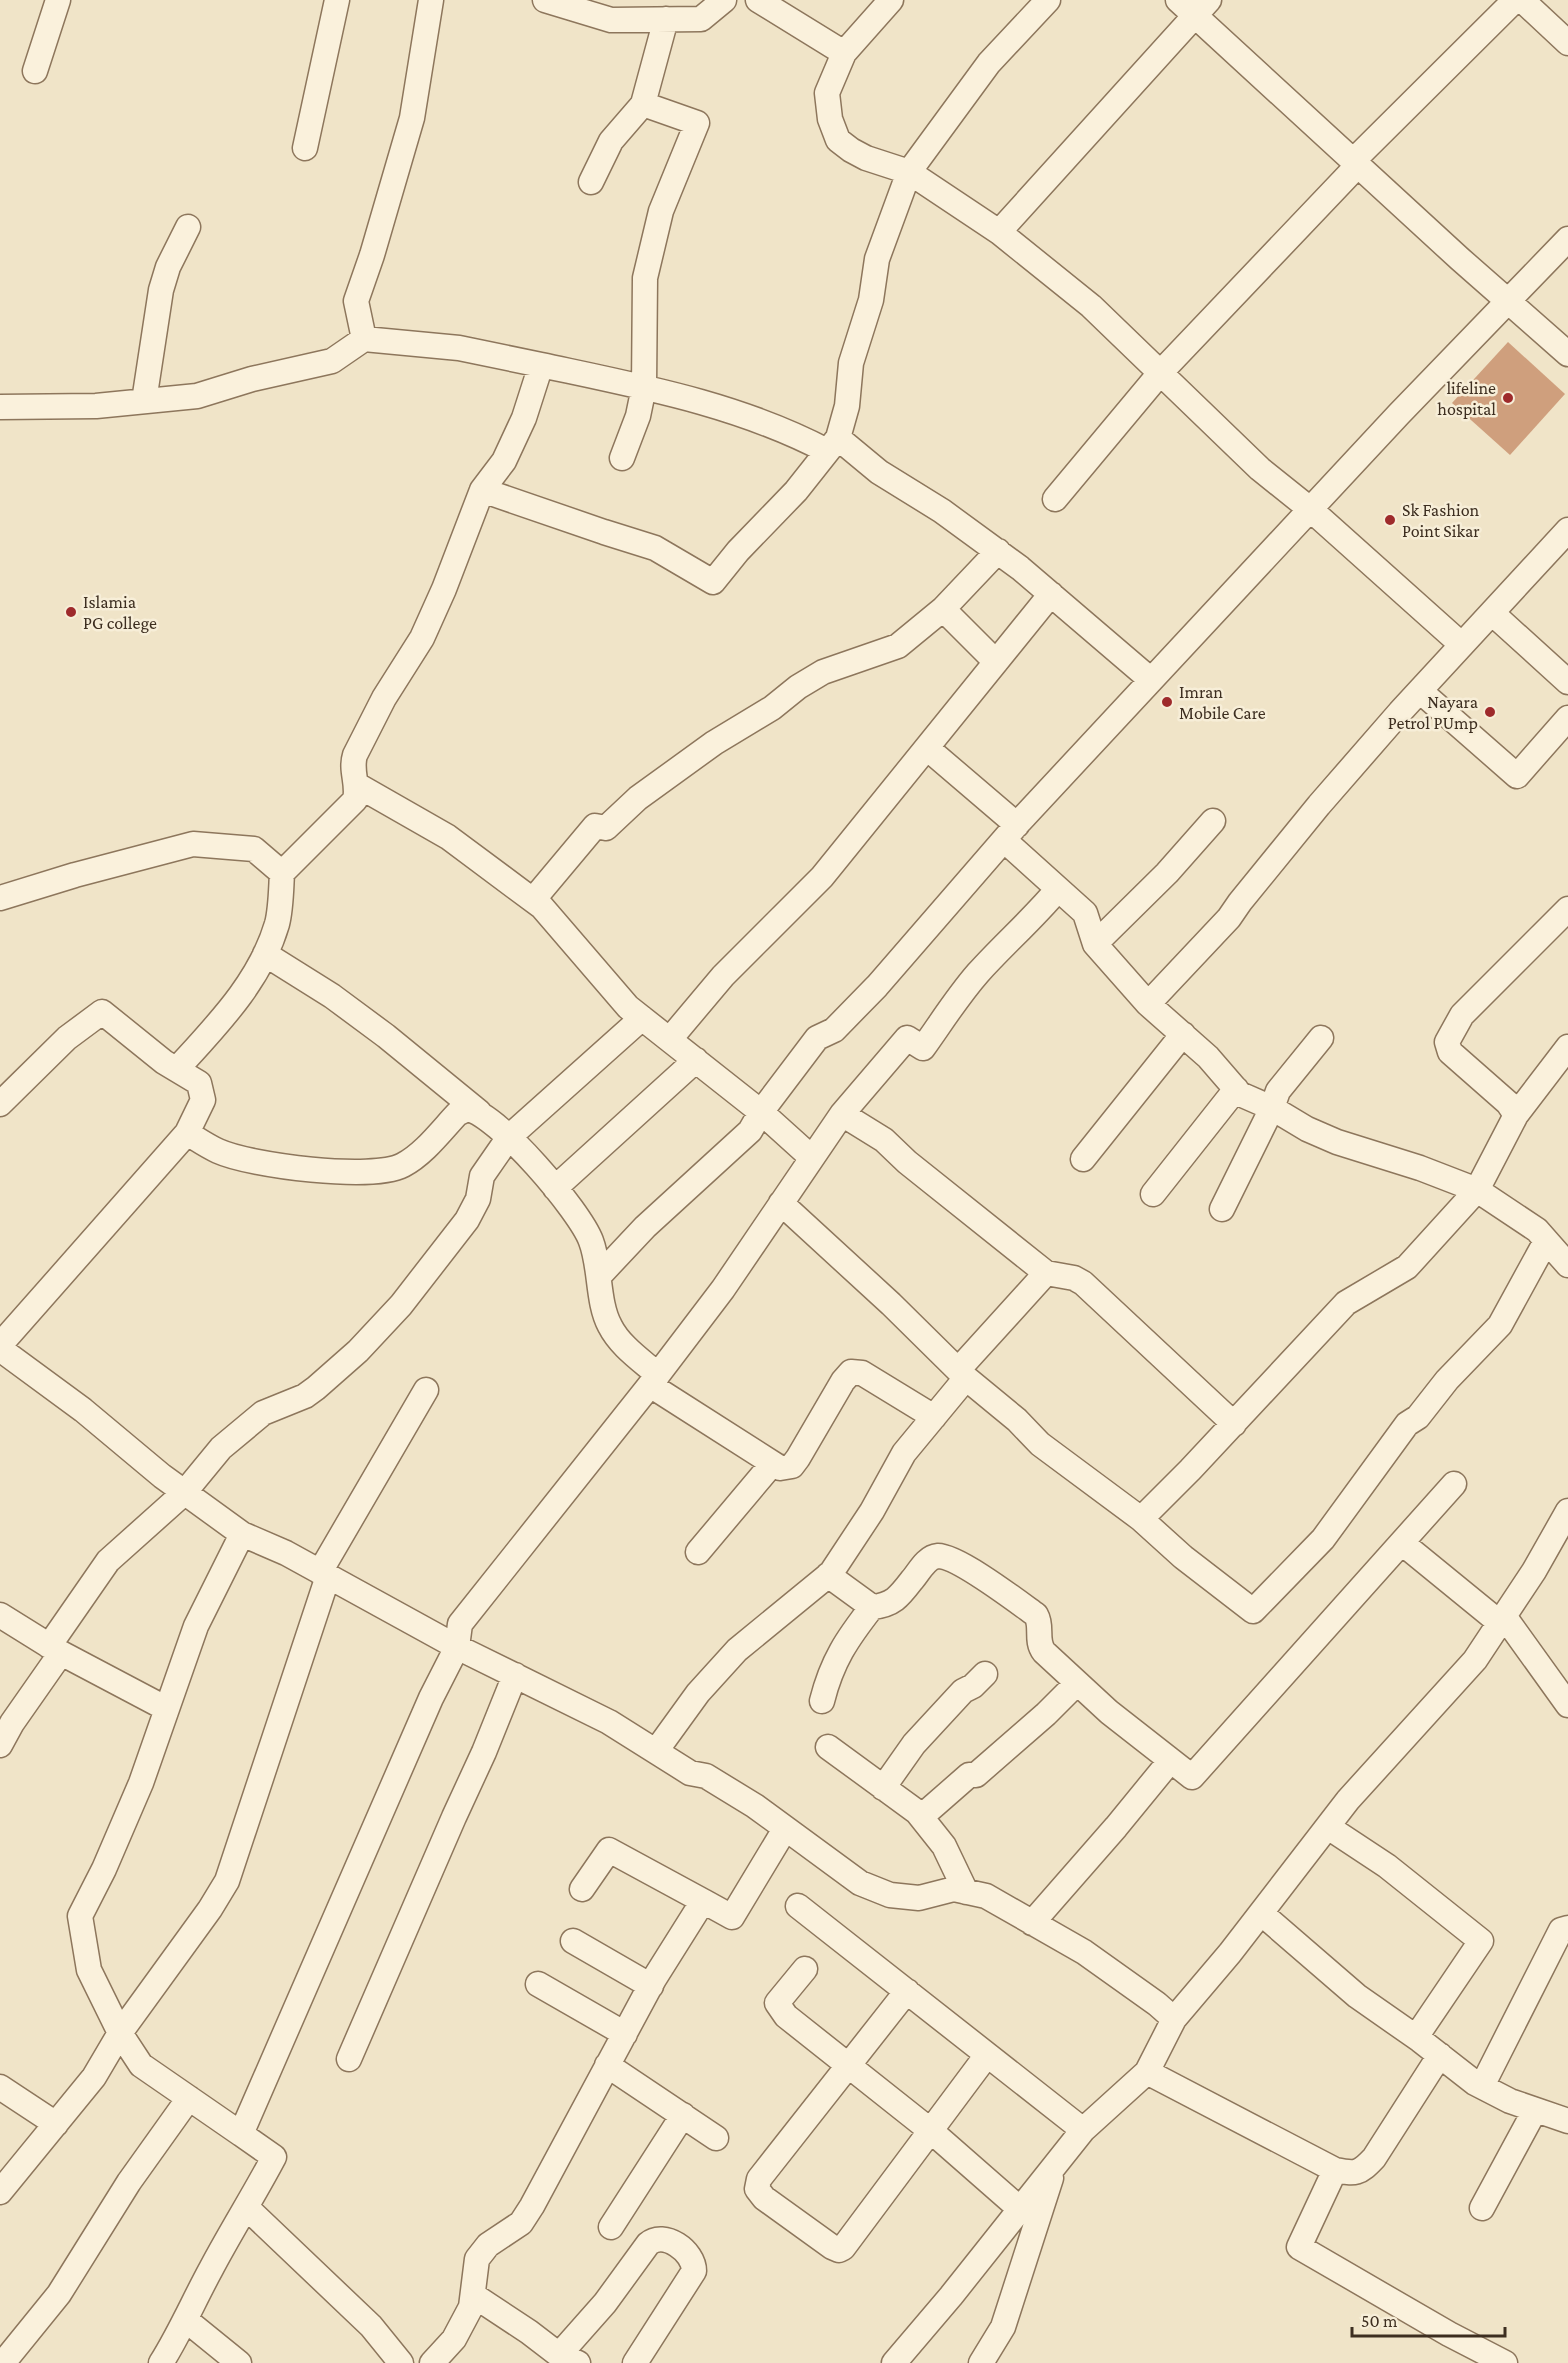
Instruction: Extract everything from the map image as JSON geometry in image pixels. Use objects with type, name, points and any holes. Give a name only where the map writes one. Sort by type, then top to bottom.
[{"type":"street","points":[[35,70],[58,0]]},
{"type":"street","points":[[305,148],[337,0]]},
{"type":"street","points":[[364,339],[356,301],[372,255],[412,118],[431,0]]},
{"type":"street","points":[[545,0],[611,20],[701,19],[724,0]]},
{"type":"street","points":[[758,0],[844,53]]},
{"type":"street","points":[[891,0],[844,53],[827,93],[830,119],[838,140],[859,154],[909,172],[999,232],[1091,306],[1260,469],[1310,509],[1462,645]]},
{"type":"street","points":[[482,490],[655,548],[713,582],[738,551],[796,491],[833,445],[847,406],[851,363],[871,300],[877,259],[909,172],[989,63],[1048,0]]},
{"type":"street","points":[[1055,499],[1161,372],[1356,163],[1515,0]]},
{"type":"street","points":[[1522,0],[1568,43]]},
{"type":"street","points":[[999,232],[1194,5],[1356,163],[1568,354]]},
{"type":"street","points":[[591,182],[611,141],[643,104],[666,19]]},
{"type":"street","points":[[621,458],[638,416],[644,387],[645,278],[661,211],[698,123],[643,104]]},
{"type":"street","points":[[144,401],[161,290],[168,267],[188,227]]},
{"type":"street","points":[[599,1276],[645,1227],[750,1131],[761,1112],[817,1038],[834,1030],[877,986],[1010,832],[1310,509],[1568,239]]},
{"type":"street","points":[[0,407],[96,406],[197,396],[252,379],[332,361],[364,339],[459,348],[644,387],[728,408],[799,436],[833,445],[942,511],[998,551],[1151,680]]},
{"type":"street","points":[[177,1069],[228,1011],[249,983],[266,954],[277,923],[282,873],[355,800],[357,785],[352,774],[355,755],[384,698],[422,638],[444,589],[482,490],[504,461],[524,418],[541,366]]},
{"type":"street","points":[[1148,1004],[1230,918],[1240,902],[1319,804],[1568,530]]},
{"type":"street","points":[[533,900],[595,826],[606,828],[638,798],[714,742],[772,708],[798,687],[823,672],[898,646],[943,609],[998,551]]},
{"type":"street","points":[[670,1039],[723,976],[822,877],[1051,594]]},
{"type":"street","points":[[943,609],[996,662]]},
{"type":"street","points":[[1492,613],[1568,682]]},
{"type":"street","points":[[1420,691],[1517,776],[1568,718]]},
{"type":"street","points":[[927,748],[1010,832],[1058,889],[1085,913],[1095,944],[1148,1004],[1208,1057],[1240,1094],[1337,1142],[1420,1168],[1477,1190],[1537,1230],[1568,1265]]},
{"type":"street","points":[[357,785],[448,837],[542,907],[628,1007],[761,1112],[812,1158]]},
{"type":"street","points":[[1095,944],[1167,873],[1213,821]]},
{"type":"street","points":[[0,898],[75,875],[193,844],[254,849],[282,873]]},
{"type":"street","points":[[241,2134],[431,1698],[457,1647],[460,1624],[723,1290],[842,1114],[907,1038],[923,1048],[965,989],[1034,918],[1058,889]]},
{"type":"street","points":[[1516,1115],[1508,1103],[1450,1052],[1447,1042],[1462,1015],[1568,909]]},
{"type":"street","points":[[266,954],[332,996],[386,1036],[509,1137],[555,1188],[584,1227],[597,1260],[606,1318],[610,1328],[621,1342],[654,1380],[772,1464],[786,1468],[792,1466],[843,1381],[851,1372],[862,1373],[933,1417]]},
{"type":"street","points":[[0,1104],[67,1038],[102,1012],[199,1083],[203,1100],[187,1132],[0,1347],[83,1410],[184,1492],[242,1534],[324,1574],[457,1647],[609,1722],[690,1773],[706,1776],[754,1806],[860,1883],[890,1895],[919,1898],[954,1889],[986,1896],[1084,1952],[1157,2004],[1174,2019]]},
{"type":"street","points":[[0,1745],[108,1561],[184,1492],[221,1448],[247,1425],[263,1413],[305,1396],[358,1351],[401,1305],[467,1220],[475,1208],[482,1176],[509,1137],[642,1018]]},
{"type":"street","points":[[1083,1159],[1183,1034]]},
{"type":"street","points":[[1222,1209],[1272,1108],[1278,1091],[1322,1038]]},
{"type":"street","points":[[1141,1519],[1234,1424],[1346,1303],[1407,1267],[1477,1190],[1516,1115],[1568,1047]]},
{"type":"street","points":[[555,1188],[696,1060]]},
{"type":"street","points":[[1152,1194],[1236,1089]]},
{"type":"street","points":[[187,1132],[219,1152],[243,1160],[289,1167],[372,1172],[390,1170],[404,1164],[457,1114],[467,1109],[479,1112]]},
{"type":"street","points":[[842,1114],[884,1140],[907,1162],[1046,1273],[1074,1278],[1083,1283],[1234,1424]]},
{"type":"street","points":[[781,1203],[891,1304],[962,1374],[1017,1420],[1040,1444],[1141,1519],[1183,1557],[1253,1611],[1323,1539],[1407,1424],[1418,1418],[1447,1380],[1500,1325],[1546,1241]]},
{"type":"street","points":[[656,1751],[698,1693],[737,1650],[828,1575],[872,1510],[904,1453],[933,1417],[962,1374],[1046,1273]]},
{"type":"street","points":[[0,2193],[94,2077],[120,2033],[210,1909],[227,1881],[324,1574],[426,1390]]},
{"type":"street","points":[[698,1552],[772,1464]]},
{"type":"street","points":[[828,1575],[872,1607],[888,1605],[903,1592],[927,1561],[937,1556],[948,1558],[993,1584],[1036,1615],[1040,1622],[1038,1645],[1076,1684],[1192,1778],[1454,1484]]},
{"type":"street","points":[[894,2363],[951,2296],[1083,2130],[1147,2072],[1174,2019],[1261,1913],[1348,1800],[1475,1660],[1534,1571],[1568,1511]]},
{"type":"street","points":[[161,2363],[274,2157],[141,2065],[120,2033],[89,1970],[80,1916],[104,1869],[141,1783],[196,1626],[242,1534]]},
{"type":"street","points":[[1402,1543],[1502,1619],[1568,1705]]},
{"type":"street","points":[[822,1701],[835,1659],[851,1633],[872,1607]]},
{"type":"street","points":[[0,1615],[55,1649],[166,1709]]},
{"type":"street","points":[[883,1788],[914,1744],[963,1691],[973,1686],[986,1674]]},
{"type":"street","points":[[349,2059],[484,1752],[515,1675]]},
{"type":"street","points":[[921,1816],[969,1775],[976,1775],[1046,1714],[1076,1684]]},
{"type":"street","points":[[828,1747],[921,1816],[944,1846],[966,1892]]},
{"type":"street","points":[[1032,1923],[1170,1761]]},
{"type":"street","points":[[1328,1827],[1387,1866],[1481,1941],[1416,2037]]},
{"type":"street","points":[[582,1889],[609,1850],[732,1917],[785,1828]]},
{"type":"street","points":[[432,2363],[454,2339],[471,2307],[477,2259],[488,2245],[520,2223],[532,2206],[651,1986],[703,1900]]},
{"type":"street","points":[[798,1906],[1083,2130]]},
{"type":"street","points":[[1261,1913],[1357,1996],[1482,2086],[1510,2102],[1568,2121]]},
{"type":"street","points":[[1482,2086],[1561,1930],[1568,1928]]},
{"type":"street","points":[[573,1941],[651,1986]]},
{"type":"street","points":[[805,1969],[777,2003],[786,2016],[931,2131],[1020,2209]]},
{"type":"street","points":[[538,1984],[625,2034]]},
{"type":"street","points":[[907,1991],[759,2179],[757,2189],[764,2198],[832,2247],[839,2250],[843,2248],[987,2055]]},
{"type":"street","points":[[1147,2072],[1335,2170],[1355,2173],[1364,2169],[1374,2158],[1440,2055]]},
{"type":"street","points":[[607,2065],[716,2138]]},
{"type":"street","points":[[0,2087],[56,2124]]},
{"type":"street","points":[[3,2363],[59,2294],[129,2182],[189,2098]]},
{"type":"street","points":[[1482,2208],[1535,2110]]},
{"type":"street","points":[[611,2227],[682,2115]]},
{"type":"street","points":[[981,2363],[1003,2327],[1056,2163]]},
{"type":"street","points":[[1335,2170],[1299,2247],[1449,2334],[1505,2363]]},
{"type":"street","points":[[246,2207],[371,2326],[401,2363]]},
{"type":"street","points":[[472,2295],[569,2359],[604,2303],[648,2244],[658,2238],[665,2239],[688,2254],[694,2263],[694,2271],[635,2363]]},
{"type":"street","points":[[186,2320],[239,2363]]},
{"type":"building","name":"lifeline hospital","points":[[1508,342],[1565,394],[1510,455],[1452,403]]},
{"type":"place","name":"lifeline hospital","points":[[1508,398]]},
{"type":"place","name":"Sk Fashion Point Sikar","points":[[1390,520]]},
{"type":"place","name":"Islamia PG college","points":[[71,612]]},
{"type":"place","name":"Imran Mobile Care","points":[[1167,702]]},
{"type":"place","name":"Nayara Petrol PUmp","points":[[1490,712]]}]
